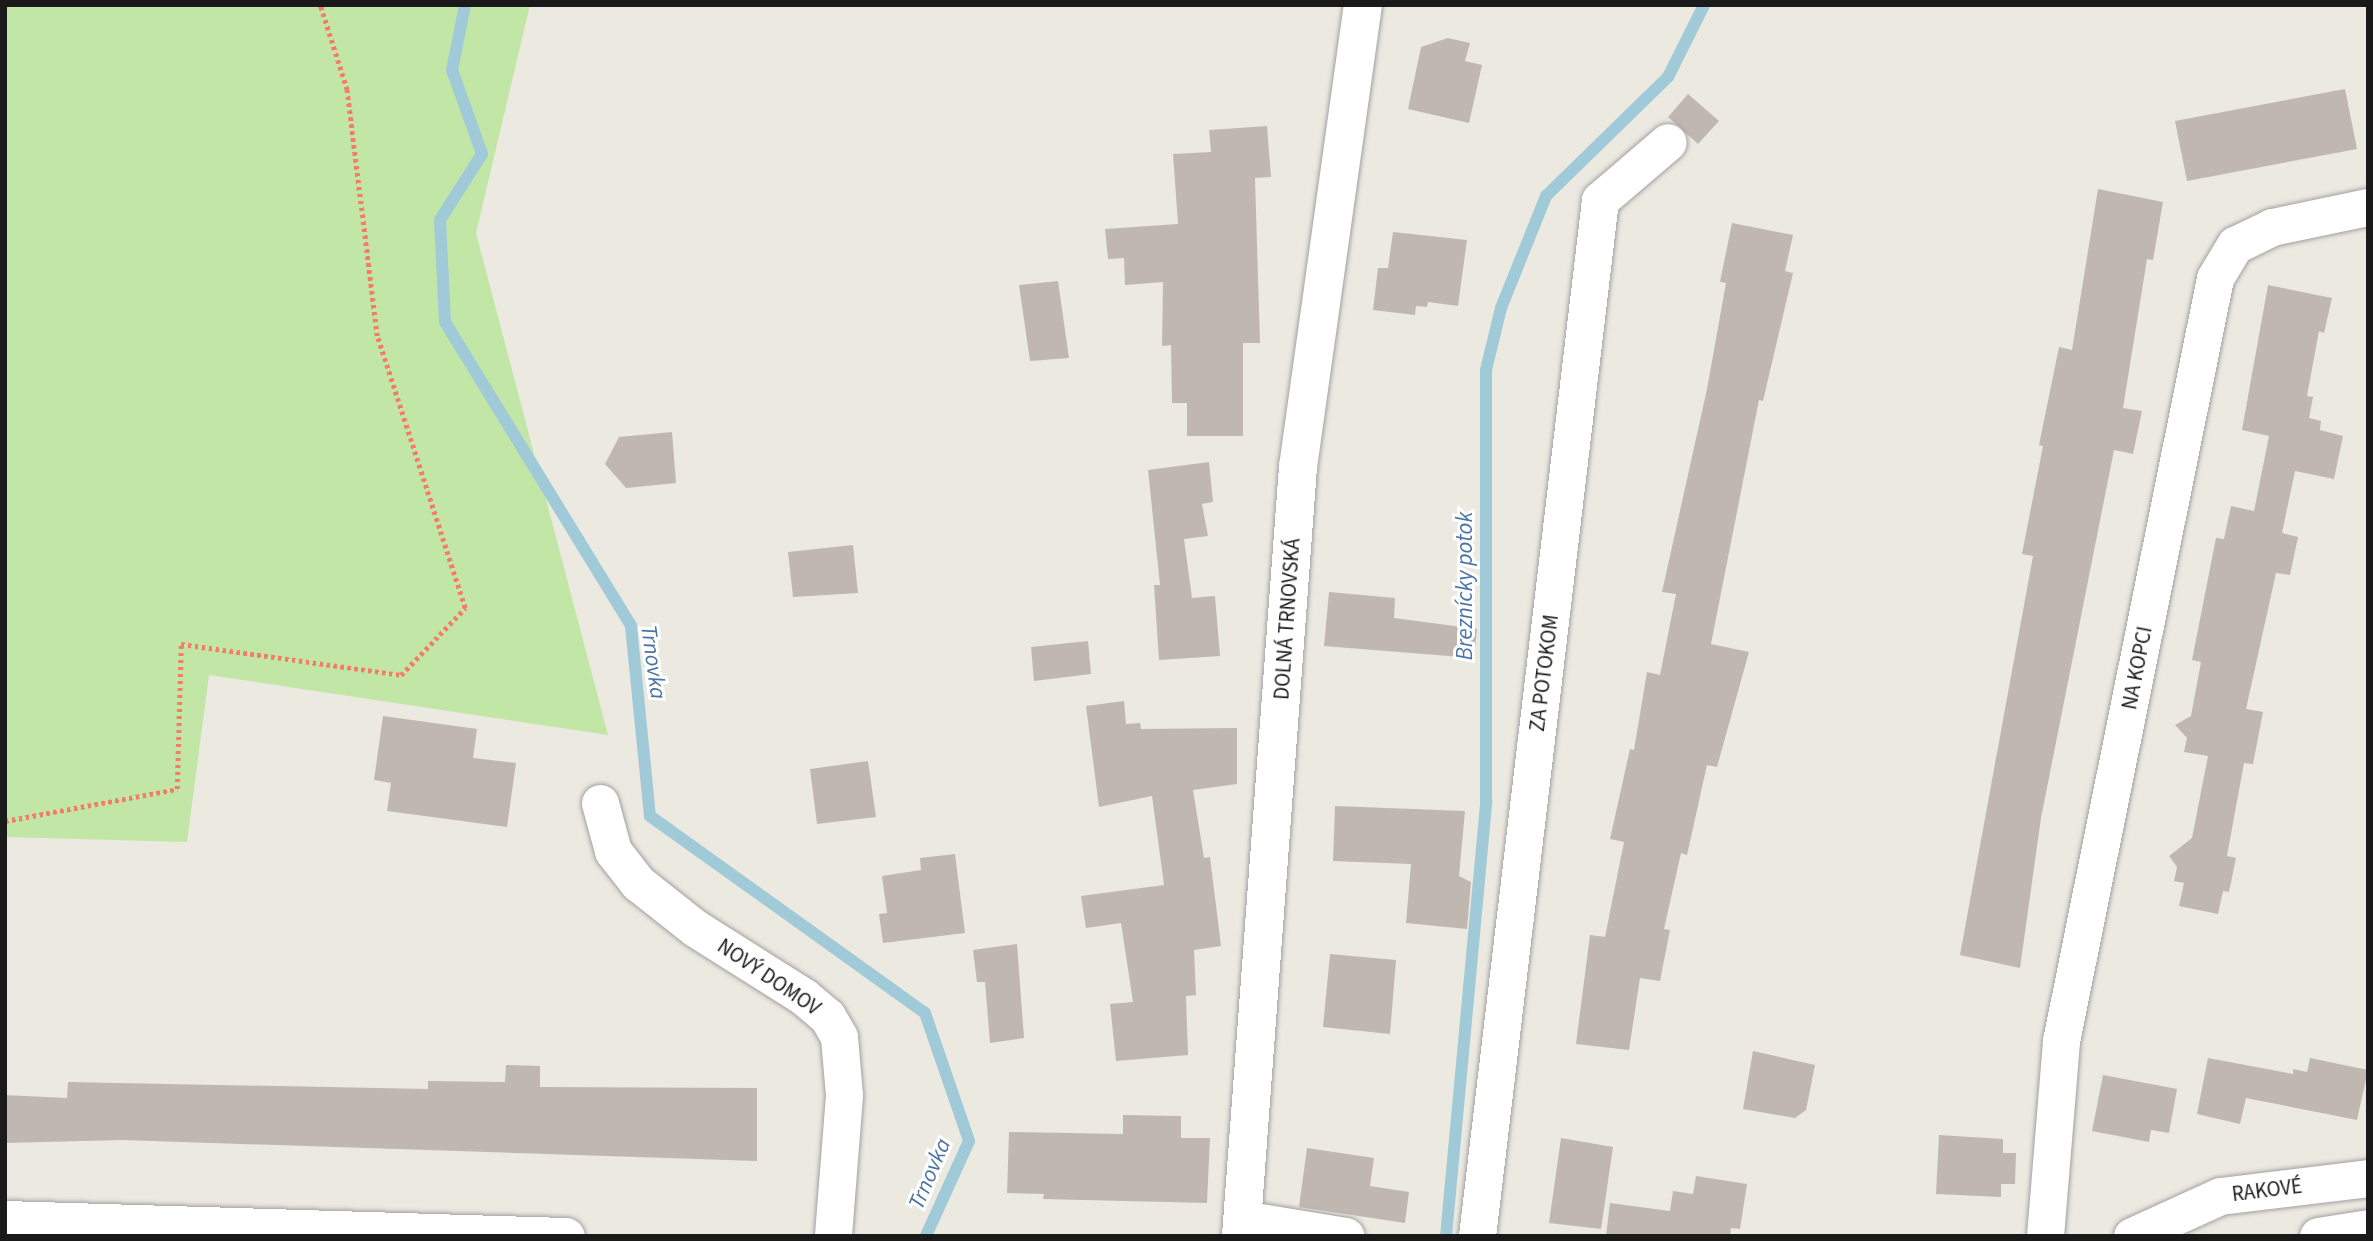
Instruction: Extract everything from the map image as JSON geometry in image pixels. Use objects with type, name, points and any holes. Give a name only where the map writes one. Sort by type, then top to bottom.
[{"type":"street","name":"DOLNÁ TRNOVSKÁ","points":[[1241,1227],[1298,467],[1363,5]]},
{"type":"street","name":"ZA POTOKOM","points":[[1478,1236],[1600,200],[1668,142]]},
{"type":"street","name":"NA KOPCI","points":[[2045,1236],[2062,1041],[2215,278],[2235,245],[2272,227],[2368,207]]},
{"type":"street","name":"NOVÝ DOMOV","points":[[600,803],[614,852],[638,883],[695,928],[804,997],[827,1016],[839,1037],[844,1095],[833,1236]]},
{"type":"street","name":"RAKOVÉ","points":[[2132,1236],[2220,1196],[2368,1178]]},
{"type":"street","points":[[5,1219],[151,1228],[566,1236]]},
{"type":"street","points":[[1241,1227],[1346,1236]]},
{"type":"street","points":[[2318,1236],[2368,1228]]},
{"type":"path","points":[[5,821],[177,789],[181,644],[401,675],[465,608],[377,336],[347,90],[320,5]]},
{"type":"green space","points":[[5,5],[530,5],[476,233],[608,735],[209,675],[187,842],[5,837]]},
{"type":"building","points":[[1448,38],[1470,43],[1465,61],[1482,65],[1469,123],[1408,109],[1421,47]]},
{"type":"building","points":[[2345,89],[2357,149],[2187,181],[2175,121]]},
{"type":"building","points":[[1688,94],[1719,121],[1698,144],[1668,117]]},
{"type":"building","points":[[1267,126],[1271,177],[1255,178],[1260,343],[1243,343],[1243,436],[1187,436],[1187,403],[1172,403],[1171,345],[1162,346],[1163,282],[1125,285],[1124,258],[1108,259],[1105,229],[1178,224],[1173,154],[1211,152],[1209,130]]},
{"type":"building","points":[[2098,189],[2163,202],[2153,260],[2147,259],[2123,408],[2142,411],[2133,454],[2114,450],[2041,818],[2020,968],[1960,955],[2033,556],[2022,554],[2043,446],[2039,445],[2059,347],[2072,350]]},
{"type":"building","points":[[1732,223],[1793,235],[1785,271],[1793,273],[1763,401],[1759,400],[1711,644],[1749,652],[1717,767],[1707,765],[1687,855],[1681,853],[1664,929],[1670,930],[1660,981],[1640,978],[1629,1050],[1576,1044],[1590,935],[1605,937],[1624,842],[1610,839],[1630,749],[1634,750],[1647,672],[1660,675],[1676,594],[1662,592],[1707,389],[1726,283],[1720,282]]},
{"type":"building","points":[[1393,232],[1467,240],[1458,306],[1428,302],[1427,307],[1416,306],[1415,315],[1373,310],[1378,268],[1388,268]]},
{"type":"building","points":[[1058,281],[1069,358],[1030,361],[1019,285]]},
{"type":"building","points":[[2268,285],[2332,298],[2324,333],[2319,331],[2307,396],[2313,397],[2309,418],[2321,421],[2320,430],[2343,436],[2334,479],[2295,471],[2282,533],[2298,537],[2290,575],[2276,573],[2246,709],[2263,712],[2253,764],[2244,763],[2227,856],[2236,858],[2229,892],[2223,891],[2218,914],[2179,906],[2184,883],[2174,881],[2177,867],[2169,856],[2192,838],[2208,756],[2184,752],[2187,738],[2175,725],[2191,716],[2201,662],[2192,660],[2216,538],[2224,539],[2231,506],[2254,511],[2269,436],[2242,430]]},
{"type":"building","points":[[672,432],[676,483],[626,488],[605,464],[619,437]]},
{"type":"building","points":[[1209,462],[1213,502],[1202,504],[1208,536],[1184,539],[1192,598],[1215,596],[1220,656],[1159,660],[1154,585],[1160,585],[1148,470]]},
{"type":"building","points":[[853,545],[858,593],[793,597],[788,552]]},
{"type":"building","points":[[1329,592],[1395,598],[1394,618],[1477,629],[1474,658],[1324,646]]},
{"type":"building","points":[[1088,641],[1091,674],[1034,681],[1031,647]]},
{"type":"building","points":[[1124,701],[1126,724],[1140,723],[1141,729],[1237,728],[1237,784],[1193,790],[1204,858],[1210,857],[1221,946],[1194,950],[1196,995],[1186,996],[1188,1055],[1116,1061],[1110,1004],[1133,1002],[1121,923],[1086,928],[1081,896],[1164,885],[1152,796],[1099,807],[1086,706]]},
{"type":"building","points":[[383,716],[477,729],[473,758],[516,763],[507,827],[387,811],[391,783],[374,780]]},
{"type":"building","points":[[868,761],[876,817],[817,824],[810,769]]},
{"type":"building","points":[[1335,806],[1465,811],[1459,876],[1471,882],[1467,929],[1406,923],[1411,864],[1333,861]]},
{"type":"building","points":[[955,854],[965,933],[883,943],[879,914],[887,913],[882,876],[921,870],[920,858]]},
{"type":"building","points":[[1017,944],[1024,1038],[990,1043],[985,982],[977,982],[973,950]]},
{"type":"building","points":[[1330,954],[1396,960],[1390,1034],[1323,1027]]},
{"type":"building","points":[[1753,1051],[1815,1065],[1806,1110],[1795,1118],[1743,1109]]},
{"type":"building","points":[[2208,1058],[2293,1074],[2293,1069],[2307,1072],[2310,1058],[2368,1070],[2357,1120],[2246,1098],[2240,1124],[2197,1114]]},
{"type":"building","points":[[506,1065],[540,1066],[540,1087],[757,1088],[757,1161],[122,1140],[5,1143],[5,1095],[67,1098],[68,1082],[428,1089],[428,1081],[505,1082]]},
{"type":"building","points":[[2103,1075],[2177,1089],[2169,1133],[2151,1130],[2149,1142],[2092,1131]]},
{"type":"building","points":[[1123,1115],[1181,1116],[1181,1138],[1210,1138],[1207,1203],[1043,1199],[1044,1194],[1007,1193],[1009,1132],[1123,1134]]},
{"type":"building","points":[[1939,1135],[2003,1139],[2003,1153],[2016,1153],[2015,1184],[2001,1184],[2001,1197],[1936,1194]]},
{"type":"building","points":[[1561,1138],[1613,1147],[1601,1229],[1549,1223]]},
{"type":"building","points":[[1307,1148],[1374,1158],[1370,1186],[1409,1192],[1405,1223],[1299,1207]]},
{"type":"building","points":[[1696,1176],[1747,1184],[1740,1229],[1731,1228],[1730,1236],[1606,1236],[1610,1203],[1670,1211],[1673,1191],[1693,1194]]},
{"type":"waterway","name":"Trnovka","points":[[465,5],[452,70],[482,154],[440,220],[445,322],[631,626],[650,816],[925,1013],[969,1141],[926,1236]]},
{"type":"waterway","name":"Breznícky potok","points":[[1446,1236],[1486,801],[1486,370],[1501,308],[1546,196],[1668,77],[1704,5]]}]
